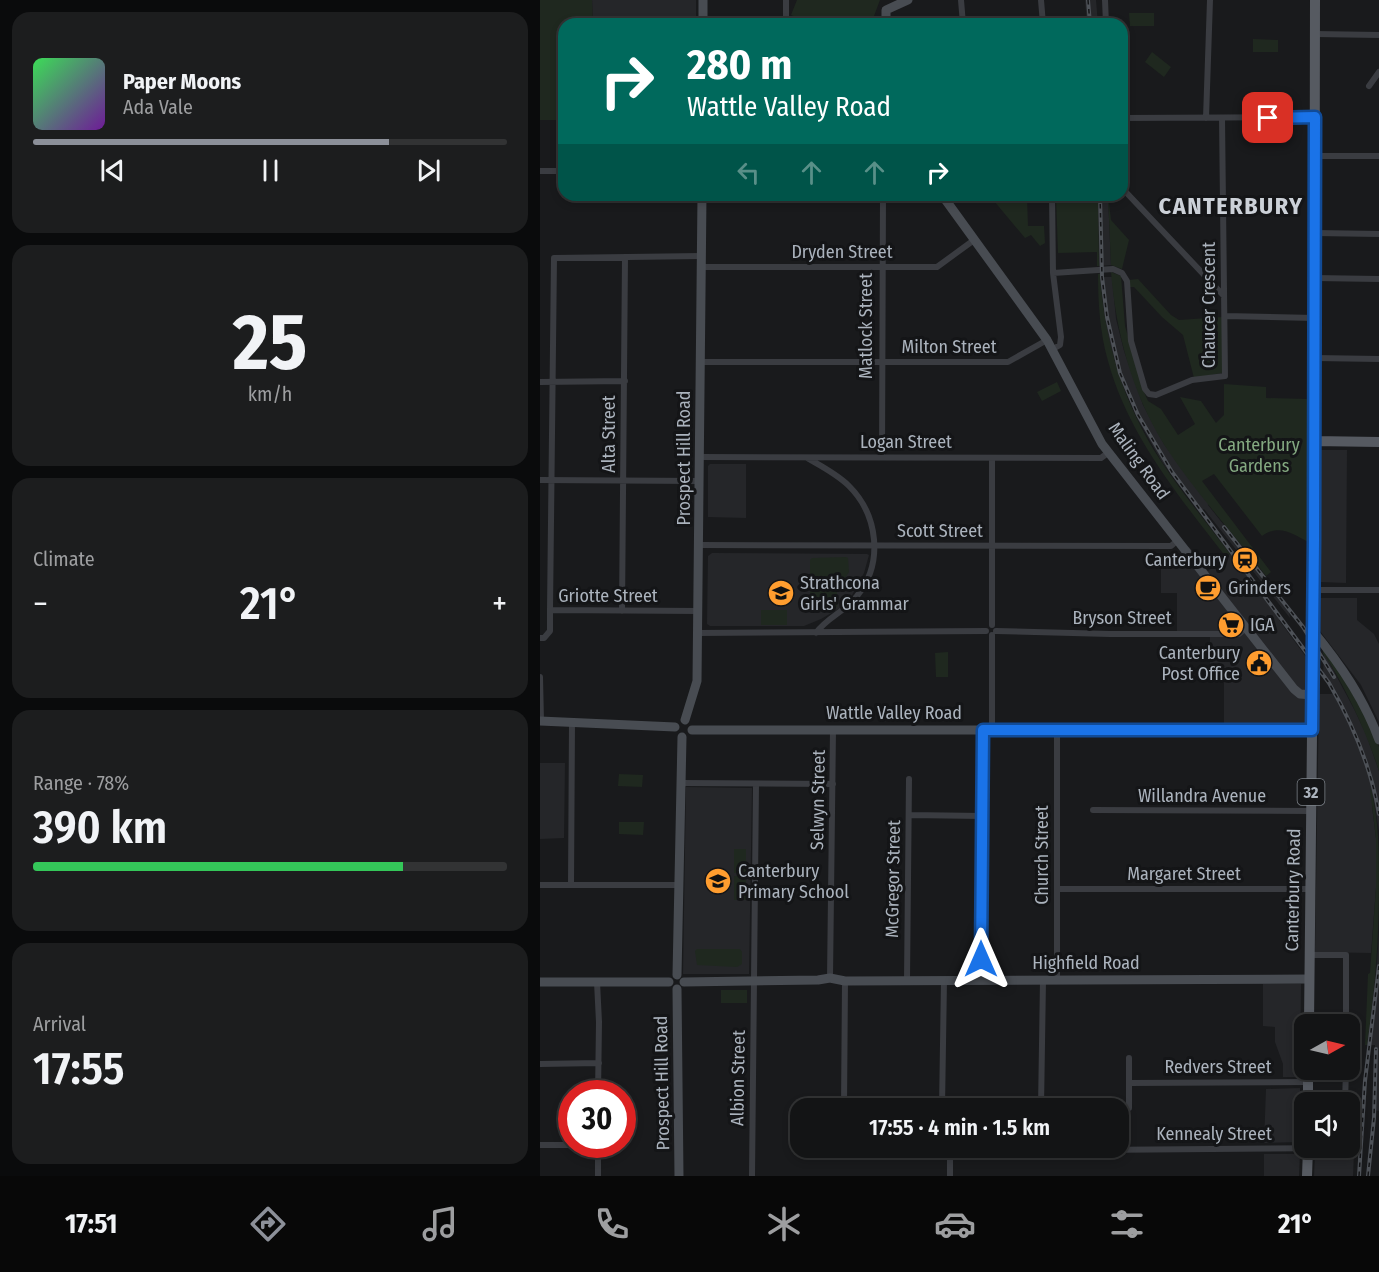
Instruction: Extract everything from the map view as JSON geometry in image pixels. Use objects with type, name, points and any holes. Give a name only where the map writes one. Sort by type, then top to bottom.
[{"type":"main road","name":"Canterbury Road","points":[[1309,1014],[1314,590],[1315,0]]},
{"type":"main road","points":[[1314,441],[1379,442]]},
{"type":"main road","points":[[1308,1082],[1308,1092]]},
{"type":"main road","points":[[1307,1176],[1308,1158]]},
{"type":"street","points":[[703,0],[703,18]]},
{"type":"street","points":[[786,0],[786,18]]},
{"type":"street","points":[[886,5],[908,0]]},
{"type":"street","points":[[961,0],[962,18]]},
{"type":"street","points":[[1041,0],[1042,18]]},
{"type":"street","points":[[1105,0],[1106,18]]},
{"type":"street","points":[[1206,118],[1210,0]]},
{"type":"street","points":[[1315,34],[1379,35]]},
{"type":"street","points":[[1370,86],[1379,72]]},
{"type":"street","points":[[1128,118],[1315,117]]},
{"type":"street","name":"Chaucer Crescent","points":[[1053,273],[1113,269],[1122,273],[1127,281],[1131,341],[1145,389],[1149,394],[1155,395],[1192,381],[1225,376],[1222,118]]},
{"type":"street","points":[[1315,156],[1379,156]]},
{"type":"street","points":[[540,171],[558,171]]},
{"type":"street","points":[[1128,194],[1224,296]]},
{"type":"street","name":"Prospect Hill Road","points":[[686,720],[697,681],[702,201]]},
{"type":"street","name":"Matlock Street","points":[[882,457],[883,201]]},
{"type":"street","name":"Maling Road","points":[[946,201],[1053,349],[1102,444],[1294,689],[1300,694],[1312,695]]},
{"type":"street","points":[[1052,201],[1053,273],[1061,337],[1060,345],[1053,349]]},
{"type":"street","points":[[1315,233],[1379,234]]},
{"type":"street","name":"Dryden Street","points":[[701,267],[937,267],[974,240]]},
{"type":"street","points":[[550,610],[554,258],[701,256]]},
{"type":"street","name":"Alta Street","points":[[622,610],[626,257]]},
{"type":"street","points":[[1314,279],[1379,279]]},
{"type":"street","points":[[1225,316],[1315,318]]},
{"type":"street","name":"Milton Street","points":[[701,362],[1008,362],[1047,340]]},
{"type":"street","points":[[1315,358],[1379,359]]},
{"type":"street","points":[[540,382],[625,381]]},
{"type":"street","name":"Logan Street","points":[[700,457],[1101,458],[1109,452]]},
{"type":"street","points":[[806,457],[830,471],[850,487],[867,510],[874,545],[867,581],[858,595],[816,633]]},
{"type":"street","points":[[830,471],[827,464],[832,457]]},
{"type":"street","points":[[981,980],[982,816],[988,730],[991,631],[992,458]]},
{"type":"street","points":[[540,480],[700,481]]},
{"type":"street","name":"Scott Street","points":[[700,545],[1171,546],[1178,540]]},
{"type":"street","points":[[1314,590],[1379,591]]},
{"type":"street","name":"Griotte Street","points":[[541,639],[550,631],[550,610],[699,611]]},
{"type":"street","name":"Bryson Street","points":[[698,633],[991,631],[1239,634],[1246,628]]},
{"type":"street","points":[[1313,631],[1355,688],[1379,740]]},
{"type":"street","points":[[1312,654],[1321,647],[1328,649]]},
{"type":"street","points":[[540,677],[540,721],[675,728]]},
{"type":"street","points":[[686,720],[690,723],[692,730],[690,734],[682,737],[677,734],[675,728],[678,722],[686,720]]},
{"type":"street","points":[[571,885],[572,723]]},
{"type":"street","name":"Wattle Valley Road","points":[[692,730],[1312,730]]},
{"type":"street","name":"Selwyn Street","points":[[830,978],[833,730]]},
{"type":"street","name":"Church Street","points":[[1057,730],[1058,980]]},
{"type":"street","name":"Prospect Hill Road","points":[[679,1176],[682,737]]},
{"type":"street","name":"McGregor Street","points":[[907,980],[909,779]]},
{"type":"street","points":[[681,783],[833,784]]},
{"type":"street","name":"Albion Street","points":[[752,1176],[756,784]]},
{"type":"street","name":"Willandra Avenue","points":[[1093,810],[1311,811]]},
{"type":"street","points":[[909,815],[982,816]]},
{"type":"street","points":[[540,885],[680,885]]},
{"type":"street","name":"Margaret Street","points":[[1057,889],[1310,889]]},
{"type":"street","points":[[1309,955],[1346,955],[1346,1014]]},
{"type":"street","name":"Highfield Road","points":[[679,982],[830,978],[845,981],[1309,979]]},
{"type":"street","points":[[942,1098],[944,980]]},
{"type":"street","points":[[1041,1098],[1043,980]]},
{"type":"street","points":[[844,1098],[845,981]]},
{"type":"street","points":[[540,982],[669,982],[671,987],[679,982]]},
{"type":"street","points":[[597,982],[598,1080]]},
{"type":"street","points":[[1129,1058],[1129,1098]]},
{"type":"street","points":[[540,1064],[599,1064]]},
{"type":"street","name":"Redvers Street","points":[[1129,1083],[1308,1082]]},
{"type":"street","points":[[540,1145],[558,1145]]},
{"type":"street","name":"Kennealy Street","points":[[1129,1150],[1294,1148]]},
{"type":"street","points":[[598,1158],[598,1176]]},
{"type":"street","points":[[950,1158],[950,1176]]},
{"type":"shaded area","points":[[592,0],[696,0],[696,18],[593,18]]},
{"type":"shaded area","points":[[1085,0],[1096,0],[1098,18],[1086,18]]},
{"type":"shaded area","points":[[1098,201],[1108,201],[1111,265],[1099,266]]},
{"type":"shaded area","points":[[1100,277],[1112,277],[1116,319],[1124,351],[1143,405],[1164,444],[1209,503],[1208,505],[1288,606],[1290,618],[1204,509],[1202,510],[1282,617],[1279,620],[1306,657],[1306,728],[1224,728],[1224,683],[1210,683],[1210,633],[1177,633],[1177,593],[1161,593],[1161,558],[1173,558],[1189,547],[1208,571],[1230,554],[1162,462],[1138,420],[1120,379],[1107,334]]},
{"type":"shaded area","points":[[1321,450],[1347,450],[1346,583],[1320,582]]},
{"type":"shaded area","points":[[710,464],[746,464],[746,518],[708,517],[708,466]]},
{"type":"shaded area","name":"Strathcona Girls' Grammar","points":[[712,553],[869,555],[864,573],[851,597],[840,608],[821,619],[804,626],[710,626],[707,624],[708,556]]},
{"type":"shaded area","points":[[1319,598],[1357,598],[1357,620],[1374,634],[1379,644],[1379,722],[1361,685],[1320,631]]},
{"type":"shaded area","points":[[1324,653],[1366,734],[1379,771],[1379,831],[1373,795],[1372,806],[1376,838],[1376,888],[1371,953],[1315,952],[1319,694],[1333,694],[1323,677]]},
{"type":"shaded area","points":[[540,763],[565,763],[564,838],[540,839]]},
{"type":"shaded area","name":"Canterbury Primary School","points":[[686,787],[752,788],[749,974],[683,974]]},
{"type":"shaded area","points":[[1379,931],[1379,1111],[1373,1110],[1375,1045],[1367,1045],[1376,981]]},
{"type":"shaded area","points":[[1263,984],[1301,984],[1301,1014],[1294,1014],[1294,1077],[1283,1077],[1283,1064],[1275,1042],[1275,1027],[1263,1026]]},
{"type":"shaded area","points":[[1300,1088],[1300,1092],[1294,1092],[1294,1142],[1264,1143],[1266,1089]]},
{"type":"shaded area","points":[[1264,1154],[1294,1154],[1294,1158],[1300,1158],[1299,1176],[1264,1176]]},
{"type":"shaded area","points":[[1315,1158],[1354,1158],[1353,1176],[1314,1176]]},
{"type":"green space","points":[[540,0],[592,0],[593,18],[558,18],[558,120],[540,120]]},
{"type":"green space","points":[[797,0],[880,0],[873,18],[798,18],[791,15]]},
{"type":"green space","points":[[1129,13],[1154,13],[1154,26],[1130,26]]},
{"type":"green space","points":[[1253,39],[1278,40],[1278,52],[1253,52]]},
{"type":"green space","points":[[1152,52],[1171,67],[1164,77],[1145,62]]},
{"type":"green space","points":[[994,201],[1027,201],[1028,226],[1044,226],[1045,243],[1040,246],[1031,235],[1025,238]]},
{"type":"green space","points":[[1056,201],[1098,201],[1099,266],[1097,266],[1097,252],[1058,253]]},
{"type":"green space","points":[[1108,201],[1111,220],[1129,240],[1122,269],[1111,265]]},
{"type":"green space","name":"Canterbury Gardens","points":[[1111,272],[1121,276],[1125,326],[1144,392],[1148,401],[1161,409],[1178,435],[1195,424],[1180,397],[1201,401],[1216,423],[1224,415],[1224,384],[1266,387],[1266,398],[1307,399],[1308,542],[1280,530],[1268,532],[1262,536],[1214,474],[1202,481],[1271,572],[1266,576],[1188,479],[1153,426],[1135,384],[1122,340]]},
{"type":"green space","points":[[1098,274],[1100,274],[1111,348],[1136,418],[1169,473],[1230,554],[1226,557],[1157,465],[1128,415],[1105,350],[1100,318]]},
{"type":"green space","points":[[1138,279],[1171,315],[1179,320],[1222,317],[1222,373],[1194,378],[1183,335],[1162,317],[1134,287],[1130,287],[1129,280]]},
{"type":"green space","points":[[1057,382],[1061,391],[1042,401],[1037,392]]},
{"type":"green space","points":[[846,557],[849,572],[837,590],[837,607],[810,607],[810,560],[812,558]]},
{"type":"green space","points":[[761,610],[787,610],[787,625],[761,625]]},
{"type":"green space","points":[[1323,650],[1336,663],[1373,731],[1379,747],[1379,771],[1354,708],[1328,659],[1323,654]]},
{"type":"green space","points":[[948,652],[948,677],[936,677],[935,653]]},
{"type":"green space","points":[[619,774],[643,775],[642,787],[618,786]]},
{"type":"green space","points":[[1371,789],[1378,837],[1379,905],[1374,985],[1367,1045],[1365,1045],[1368,974],[1370,973],[1376,888],[1376,838]]},
{"type":"green space","points":[[619,822],[644,822],[643,835],[619,834]]},
{"type":"green space","points":[[734,849],[746,849],[746,873],[734,873]]},
{"type":"green space","points":[[734,876],[746,876],[746,900],[734,900]]},
{"type":"green space","points":[[697,949],[740,949],[742,964],[737,967],[697,965],[695,951]]},
{"type":"green space","points":[[721,990],[747,990],[747,1003],[721,1003]]},
{"type":"railway","points":[[1088,0],[1090,18]]},
{"type":"railway","points":[[1100,201],[1102,277],[1107,317],[1120,373],[1138,415],[1172,472],[1329,683],[1360,746],[1379,814]]},
{"type":"railway","points":[[1224,527],[1303,627],[1334,677]]},
{"type":"railway","points":[[1359,1176],[1365,1081],[1379,966]]},
{"type":"railway","points":[[1368,1176],[1374,1118],[1376,1049]]},
{"type":"place","name":"Canterbury","points":[[1245,560]]},
{"type":"place","name":"Grinders","points":[[1208,588]]},
{"type":"place","name":"Strathcona Girls' Grammar","points":[[781,593]]},
{"type":"place","name":"IGA","points":[[1231,625]]},
{"type":"place","name":"Canterbury Post Office","points":[[1259,663]]},
{"type":"place","name":"Canterbury Primary School","points":[[718,881]]},
{"type":"district","name":"CANTERBURY","points":[[1231,206]]},
{"type":"route","points":[[981,959],[983,730],[1312,730],[1315,117],[1268,118]]}]
